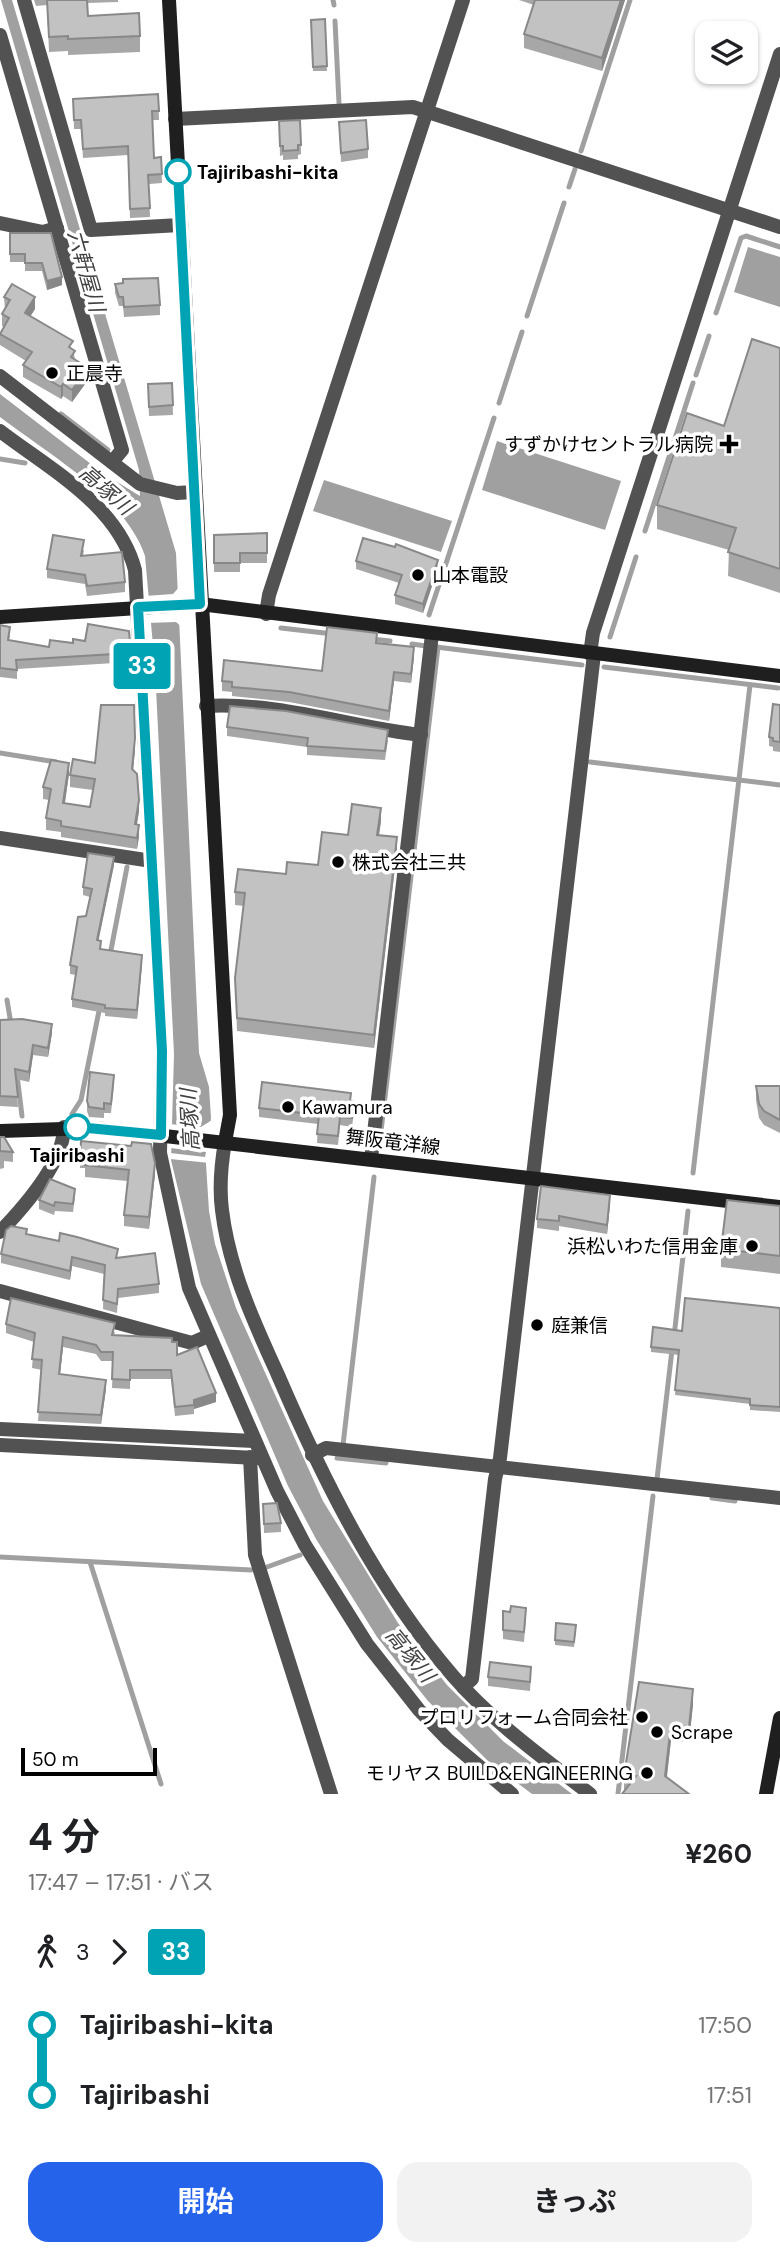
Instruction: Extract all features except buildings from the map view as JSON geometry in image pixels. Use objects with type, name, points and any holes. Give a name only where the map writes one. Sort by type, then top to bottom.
[{"type":"street","points":[[24,0],[91,230],[180,225]]},
{"type":"street","points":[[169,0],[230,1115],[219,1141],[220,1174],[222,1209],[235,1273],[312,1454],[346,1521],[407,1617],[463,1687],[510,1733],[590,1794]]},
{"type":"street","points":[[266,614],[269,595],[463,0]]},
{"type":"street","points":[[0,35],[122,450],[113,462]]},
{"type":"street","points":[[463,1687],[472,1679],[533,1178],[593,633],[780,54]]},
{"type":"street","points":[[175,119],[413,107],[780,227]]},
{"type":"street","points":[[0,223],[43,232],[57,228]]},
{"type":"street","points":[[0,376],[135,479],[163,489],[194,492]]},
{"type":"street","points":[[0,431],[94,503],[116,526],[133,563],[140,607],[162,1051],[165,1135],[160,1155],[180,1252],[208,1336],[254,1441],[255,1555],[331,1794]]},
{"type":"street","points":[[0,617],[200,604],[780,676]]},
{"type":"street","points":[[371,1159],[432,634]]},
{"type":"street","points":[[206,706],[226,705],[341,719],[371,729],[421,735]]},
{"type":"street","points":[[0,838],[152,861]]},
{"type":"street","points":[[0,1232],[23,1207],[46,1174],[64,1142],[64,1127]]},
{"type":"street","name":"舞阪竜洋線","points":[[0,1131],[64,1127],[165,1135],[780,1207]]},
{"type":"street","points":[[0,1291],[192,1343],[208,1336]]},
{"type":"street","points":[[0,1429],[254,1441]]},
{"type":"street","points":[[0,1445],[256,1457]]},
{"type":"street","points":[[312,1454],[326,1448],[780,1498]]},
{"type":"street","points":[[256,1457],[306,1545],[384,1666],[448,1740],[512,1794]]},
{"type":"street","points":[[766,1794],[780,1718]]},
{"type":"water","points":[[1,0],[12,0],[176,553],[199,1053],[209,1087],[211,1118],[206,1164],[209,1211],[215,1244],[236,1308],[323,1501],[398,1623],[447,1685],[503,1741],[572,1794],[532,1794],[487,1760],[428,1701],[377,1637],[316,1539],[288,1486],[201,1284],[171,1160],[174,1054],[155,668],[145,556],[121,515],[103,496],[0,417],[0,394],[104,474],[140,496],[139,470]]},
{"type":"water","points":[[748,247],[780,257],[780,307],[734,292]]},
{"type":"water","points":[[497,441],[621,481],[605,530],[482,490]]},
{"type":"water","points":[[324,480],[452,521],[441,552],[313,511]]},
{"type":"pier","points":[[181,585],[183,628],[176,622],[146,623],[145,596],[173,594]]},
{"type":"pier","points":[[212,1120],[210,1163],[170,1159],[170,1153],[205,1157],[206,1152],[170,1148],[169,1124],[201,1127]]},
{"type":"waterway","points":[[333,0],[334,5]]},
{"type":"waterway","points":[[581,151],[630,0]]},
{"type":"waterway","points":[[335,21],[339,103]]},
{"type":"waterway","points":[[569,187],[575,169]]},
{"type":"waterway","points":[[527,316],[564,203]]},
{"type":"waterway","points":[[716,313],[741,238],[746,236],[780,247]]},
{"type":"waterway","points":[[499,403],[522,332]]},
{"type":"waterway","points":[[696,375],[709,336]]},
{"type":"waterway","points":[[645,531],[693,383]]},
{"type":"waterway","points":[[61,414],[108,450]]},
{"type":"waterway","points":[[429,615],[494,418]]},
{"type":"waterway","points":[[0,459],[25,463]]},
{"type":"waterway","points":[[610,637],[636,557]]},
{"type":"waterway","points":[[281,628],[333,634]]},
{"type":"waterway","points":[[371,639],[390,641]]},
{"type":"waterway","points":[[412,644],[426,646]]},
{"type":"waterway","points":[[436,647],[582,665]]},
{"type":"waterway","points":[[379,1148],[438,647]]},
{"type":"waterway","points":[[604,667],[778,688]]},
{"type":"waterway","points":[[693,1173],[750,685]]},
{"type":"waterway","points":[[0,753],[56,762]]},
{"type":"waterway","points":[[590,762],[780,785]]},
{"type":"waterway","points":[[110,955],[127,867]]},
{"type":"waterway","points":[[7,1000],[11,1024]]},
{"type":"waterway","points":[[72,1114],[81,1100],[100,1006]]},
{"type":"waterway","points":[[17,1075],[22,1116]]},
{"type":"waterway","points":[[343,1445],[374,1177]]},
{"type":"waterway","points":[[674,1337],[688,1211]]},
{"type":"waterway","points":[[657,1479],[672,1350]]},
{"type":"waterway","points":[[337,1458],[386,1463]]},
{"type":"waterway","points":[[618,1794],[653,1496]]},
{"type":"waterway","points":[[712,1498],[735,1501]]},
{"type":"waterway","points":[[267,1567],[300,1555]]},
{"type":"waterway","points":[[0,1557],[251,1570]]},
{"type":"waterway","points":[[90,1562],[161,1784]]},
{"type":"bus line","name":"33","points":[[77,1127],[161,1135],[162,1051],[138,607],[200,604],[178,172]]},
{"type":"place","name":"Tajiribashi-kita","points":[[178,172]]},
{"type":"place","name":"正晨寺","points":[[52,373]]},
{"type":"place","name":"すずかけセントラル病院","points":[[729,444]]},
{"type":"place","name":"山本電設","points":[[418,575]]},
{"type":"place","name":"株式会社三共","points":[[338,862]]},
{"type":"place","name":"Kawamura","points":[[288,1107]]},
{"type":"place","name":"Tajiribashi","points":[[77,1127]]},
{"type":"place","name":"浜松いわた信用金庫","points":[[752,1246]]},
{"type":"place","name":"庭兼信","points":[[537,1325]]},
{"type":"place","name":"プロリフォーム合同会社","points":[[642,1717]]},
{"type":"place","name":"Scrape","points":[[657,1732]]},
{"type":"place","name":"モリヤス BUILD&ENGINEERING","points":[[647,1773]]},
{"type":"water label","name":"六軒屋川","points":[[86,271]]},
{"type":"water label","name":"高塚川","points":[[106,490]]},
{"type":"water label","name":"高塚川","points":[[190,1120]]},
{"type":"water label","name":"高塚川","points":[[410,1655]]}]
